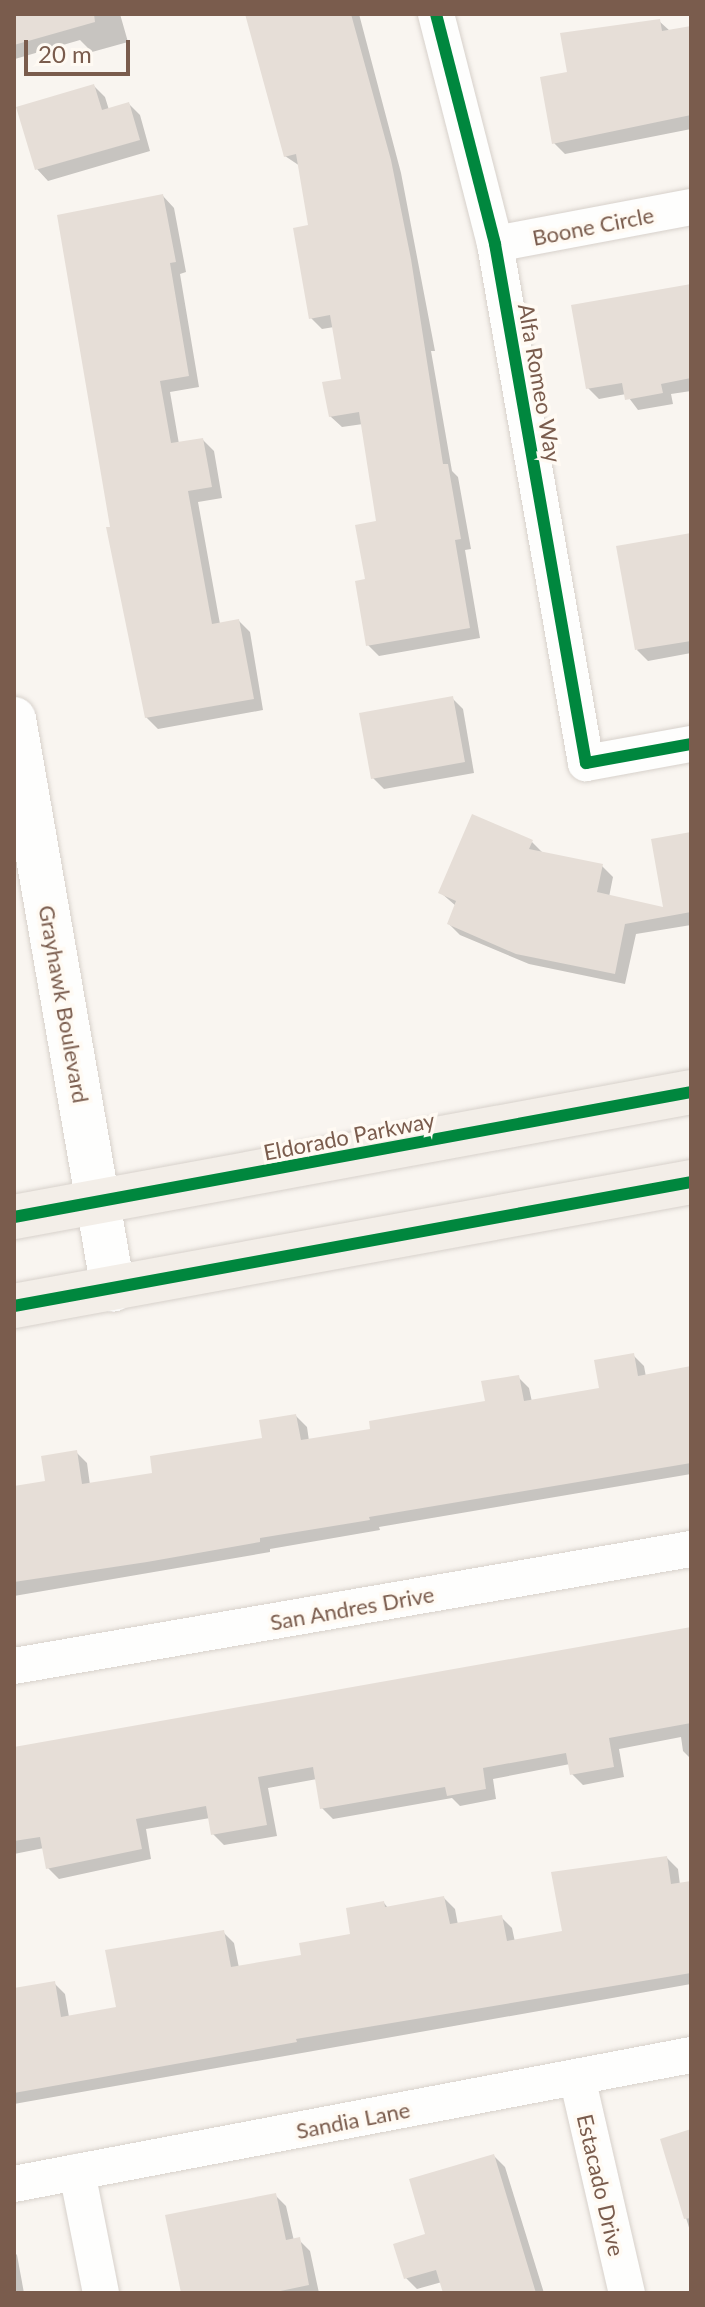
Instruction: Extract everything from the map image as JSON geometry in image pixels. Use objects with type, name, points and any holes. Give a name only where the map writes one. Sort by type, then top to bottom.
[{"type":"main road","name":"Eldorado Parkway","points":[[14,1217],[691,1092]]},
{"type":"main road","points":[[14,1306],[691,1182]]},
{"type":"street","name":"Alfa Romeo Way","points":[[436,14],[495,244],[586,763],[691,744]]},
{"type":"street","name":"Boone Circle","points":[[495,244],[691,207]]},
{"type":"street","name":"Grayhawk Boulevard","points":[[14,719],[113,1289]]},
{"type":"street","name":"San Andres Drive","points":[[14,1666],[691,1549]]},
{"type":"street","name":"Sandia Lane","points":[[14,2184],[691,2055]]},
{"type":"street","name":"Estacado Drive","points":[[577,2077],[627,2293]]},
{"type":"street","points":[[77,2172],[101,2293]]},
{"type":"building","points":[[14,14],[94,14],[95,22],[14,45]]},
{"type":"building","points":[[245,14],[351,14],[391,160],[411,259],[443,464],[448,464],[461,539],[455,540],[470,628],[366,646],[355,581],[365,579],[355,525],[376,521],[359,412],[329,417],[322,382],[341,379],[330,315],[309,319],[293,228],[308,225],[296,154],[284,157]]},
{"type":"building","points":[[660,19],[662,31],[691,26],[691,115],[552,144],[540,77],[567,72],[560,33]]},
{"type":"building","points":[[94,84],[102,110],[129,102],[140,140],[35,170],[16,107]]},
{"type":"building","points":[[163,194],[176,262],[170,263],[189,376],[160,381],[171,443],[203,438],[212,487],[188,491],[212,624],[239,619],[254,699],[145,718],[106,527],[110,527],[57,215]]},
{"type":"building","points":[[691,284],[691,378],[661,384],[663,393],[625,400],[622,383],[586,389],[571,305]]},
{"type":"building","points":[[691,533],[691,641],[635,650],[616,546]]},
{"type":"building","points":[[453,696],[465,762],[371,779],[359,713]]},
{"type":"building","points":[[472,814],[533,840],[529,849],[603,864],[597,892],[663,907],[651,839],[691,832],[691,912],[625,924],[615,974],[516,954],[447,924],[456,901],[438,893]]},
{"type":"building","points":[[634,1353],[638,1376],[691,1366],[691,1463],[369,1517],[370,1520],[260,1538],[260,1542],[147,1562],[14,1582],[14,1486],[45,1481],[41,1456],[77,1450],[82,1484],[152,1473],[150,1456],[262,1438],[259,1420],[296,1414],[301,1440],[370,1429],[369,1421],[485,1401],[481,1381],[519,1375],[524,1401],[599,1388],[594,1360]]},
{"type":"building","points":[[691,1627],[691,1723],[609,1738],[614,1767],[570,1775],[566,1753],[483,1768],[486,1789],[447,1796],[445,1787],[320,1809],[313,1767],[258,1777],[267,1825],[211,1835],[206,1806],[136,1819],[142,1849],[46,1869],[40,1837],[14,1841],[14,1747]]},
{"type":"building","points":[[667,1856],[671,1884],[691,1881],[691,1973],[296,2039],[297,2042],[14,2093],[14,1988],[55,1981],[61,2017],[116,2007],[105,1950],[224,1930],[231,1967],[301,1955],[299,1943],[350,1934],[346,1908],[384,1901],[385,1907],[444,1896],[450,1924],[502,1915],[507,1941],[562,1931],[551,1872]]},
{"type":"building","points":[[691,2129],[691,2218],[684,2219],[660,2139]]},
{"type":"building","points":[[494,2154],[536,2293],[443,2293],[436,2270],[404,2279],[393,2244],[425,2234],[409,2179]]},
{"type":"building","points":[[276,2193],[286,2240],[300,2237],[309,2285],[271,2293],[181,2293],[165,2215]]},
{"type":"cycle path","points":[[436,14],[495,244],[586,763],[691,744]]},
{"type":"cycle path","points":[[14,1217],[691,1092]]},
{"type":"cycle path","points":[[14,1306],[691,1182]]}]
